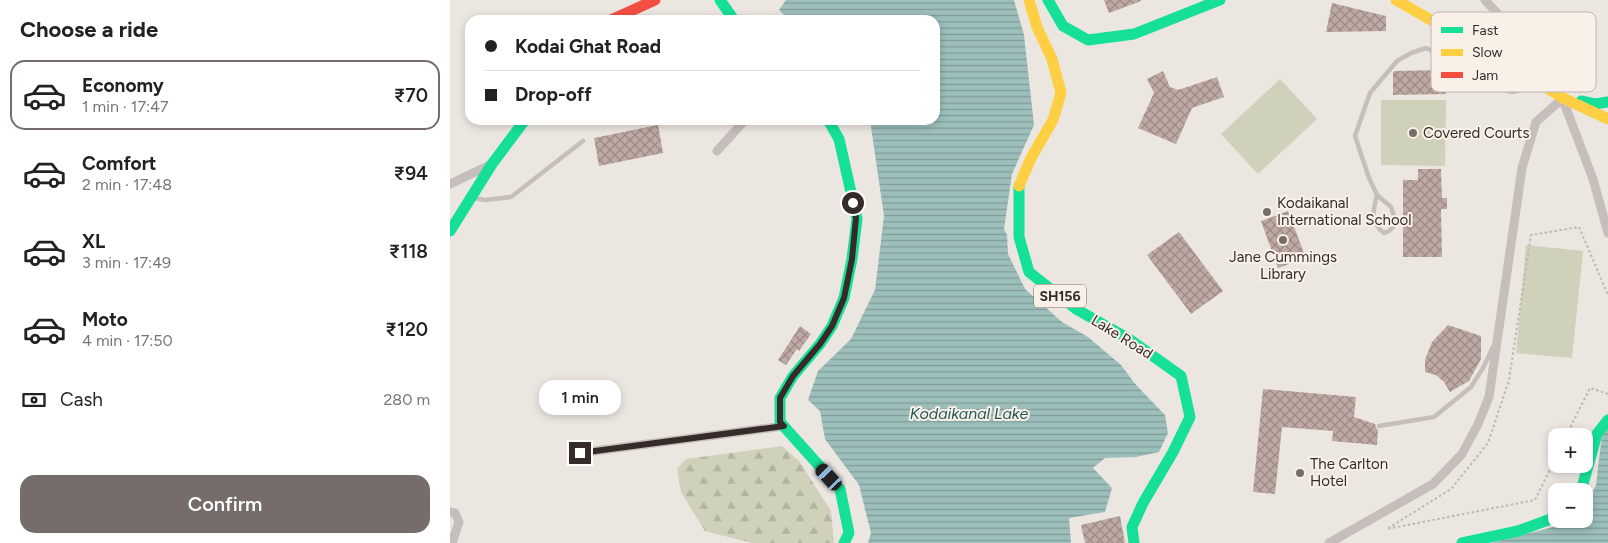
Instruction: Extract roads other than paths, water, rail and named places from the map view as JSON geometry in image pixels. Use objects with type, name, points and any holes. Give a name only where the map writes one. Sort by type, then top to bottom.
[{"type":"main road","points":[[621,15],[654,0]]},
{"type":"main road","points":[[720,0],[730,15]]},
{"type":"main road","name":"Lake Road","points":[[1029,0],[1037,27],[1052,59],[1061,93],[1053,120],[1031,158],[1019,187],[1019,237],[1029,272],[1076,309],[1129,339],[1182,376],[1190,417],[1132,527],[1134,543]]},
{"type":"main road","points":[[1048,0],[1063,26],[1088,40],[1134,34],[1220,0]]},
{"type":"main road","points":[[1396,0],[1431,20]]},
{"type":"main road","points":[[1554,92],[1608,119]]},
{"type":"main road","points":[[1563,98],[1595,104],[1608,102]]},
{"type":"main road","points":[[450,231],[492,164],[521,125]]},
{"type":"main road","points":[[831,125],[840,139],[856,218],[852,259],[844,298],[832,326],[820,344],[793,376],[780,398],[780,422],[840,489],[849,533],[844,543]]},
{"type":"main road","points":[[1583,483],[1597,434],[1608,420]]},
{"type":"main road","points":[[1462,543],[1518,531],[1548,520]]},
{"type":"street","points":[[1485,0],[1496,12]]},
{"type":"street","points":[[1560,92],[1593,179],[1608,233]]},
{"type":"street","points":[[1328,543],[1433,484],[1462,454],[1478,424],[1489,397],[1522,168],[1536,122],[1563,98]]},
{"type":"street","points":[[717,151],[740,125]]},
{"type":"street","points":[[450,184],[492,164]]},
{"type":"street","points":[[580,453],[784,426]]},
{"type":"street","points":[[450,512],[455,513],[459,522],[452,543]]},
{"type":"lane","points":[[1377,196],[1372,217],[1376,227],[1384,233],[1390,231],[1395,225],[1395,218],[1391,207],[1377,196],[1355,136],[1370,93],[1398,61],[1426,48],[1431,50]]},
{"type":"lane","points":[[470,198],[485,200],[511,197],[583,141]]},
{"type":"lane","points":[[1378,426],[1434,417],[1471,387],[1483,368],[1498,336]]},
{"type":"water","name":"Kodaikanal Lake","points":[[786,0],[1014,0],[1024,35],[1034,125],[1012,174],[1004,229],[1007,235],[1008,254],[1025,289],[1062,322],[1088,337],[1121,365],[1136,385],[1165,415],[1168,433],[1159,452],[1136,457],[1105,458],[1093,468],[1112,488],[1105,512],[1069,518],[1071,543],[868,543],[871,533],[859,485],[825,439],[820,411],[808,400],[818,371],[851,339],[875,290],[884,216],[871,125],[940,125],[940,15],[784,15],[779,10]]},
{"type":"water","points":[[1608,429],[1608,543],[1491,543],[1549,528],[1593,528],[1593,492],[1596,485],[1602,435]]},
{"type":"place","name":"Covered Courts","points":[[1413,133]]},
{"type":"place","name":"Kodaikanal International School","points":[[1267,212]]},
{"type":"place","name":"Jane Cummings Library","points":[[1283,240]]},
{"type":"place","name":"The Carlton Hotel","points":[[1300,473]]}]
